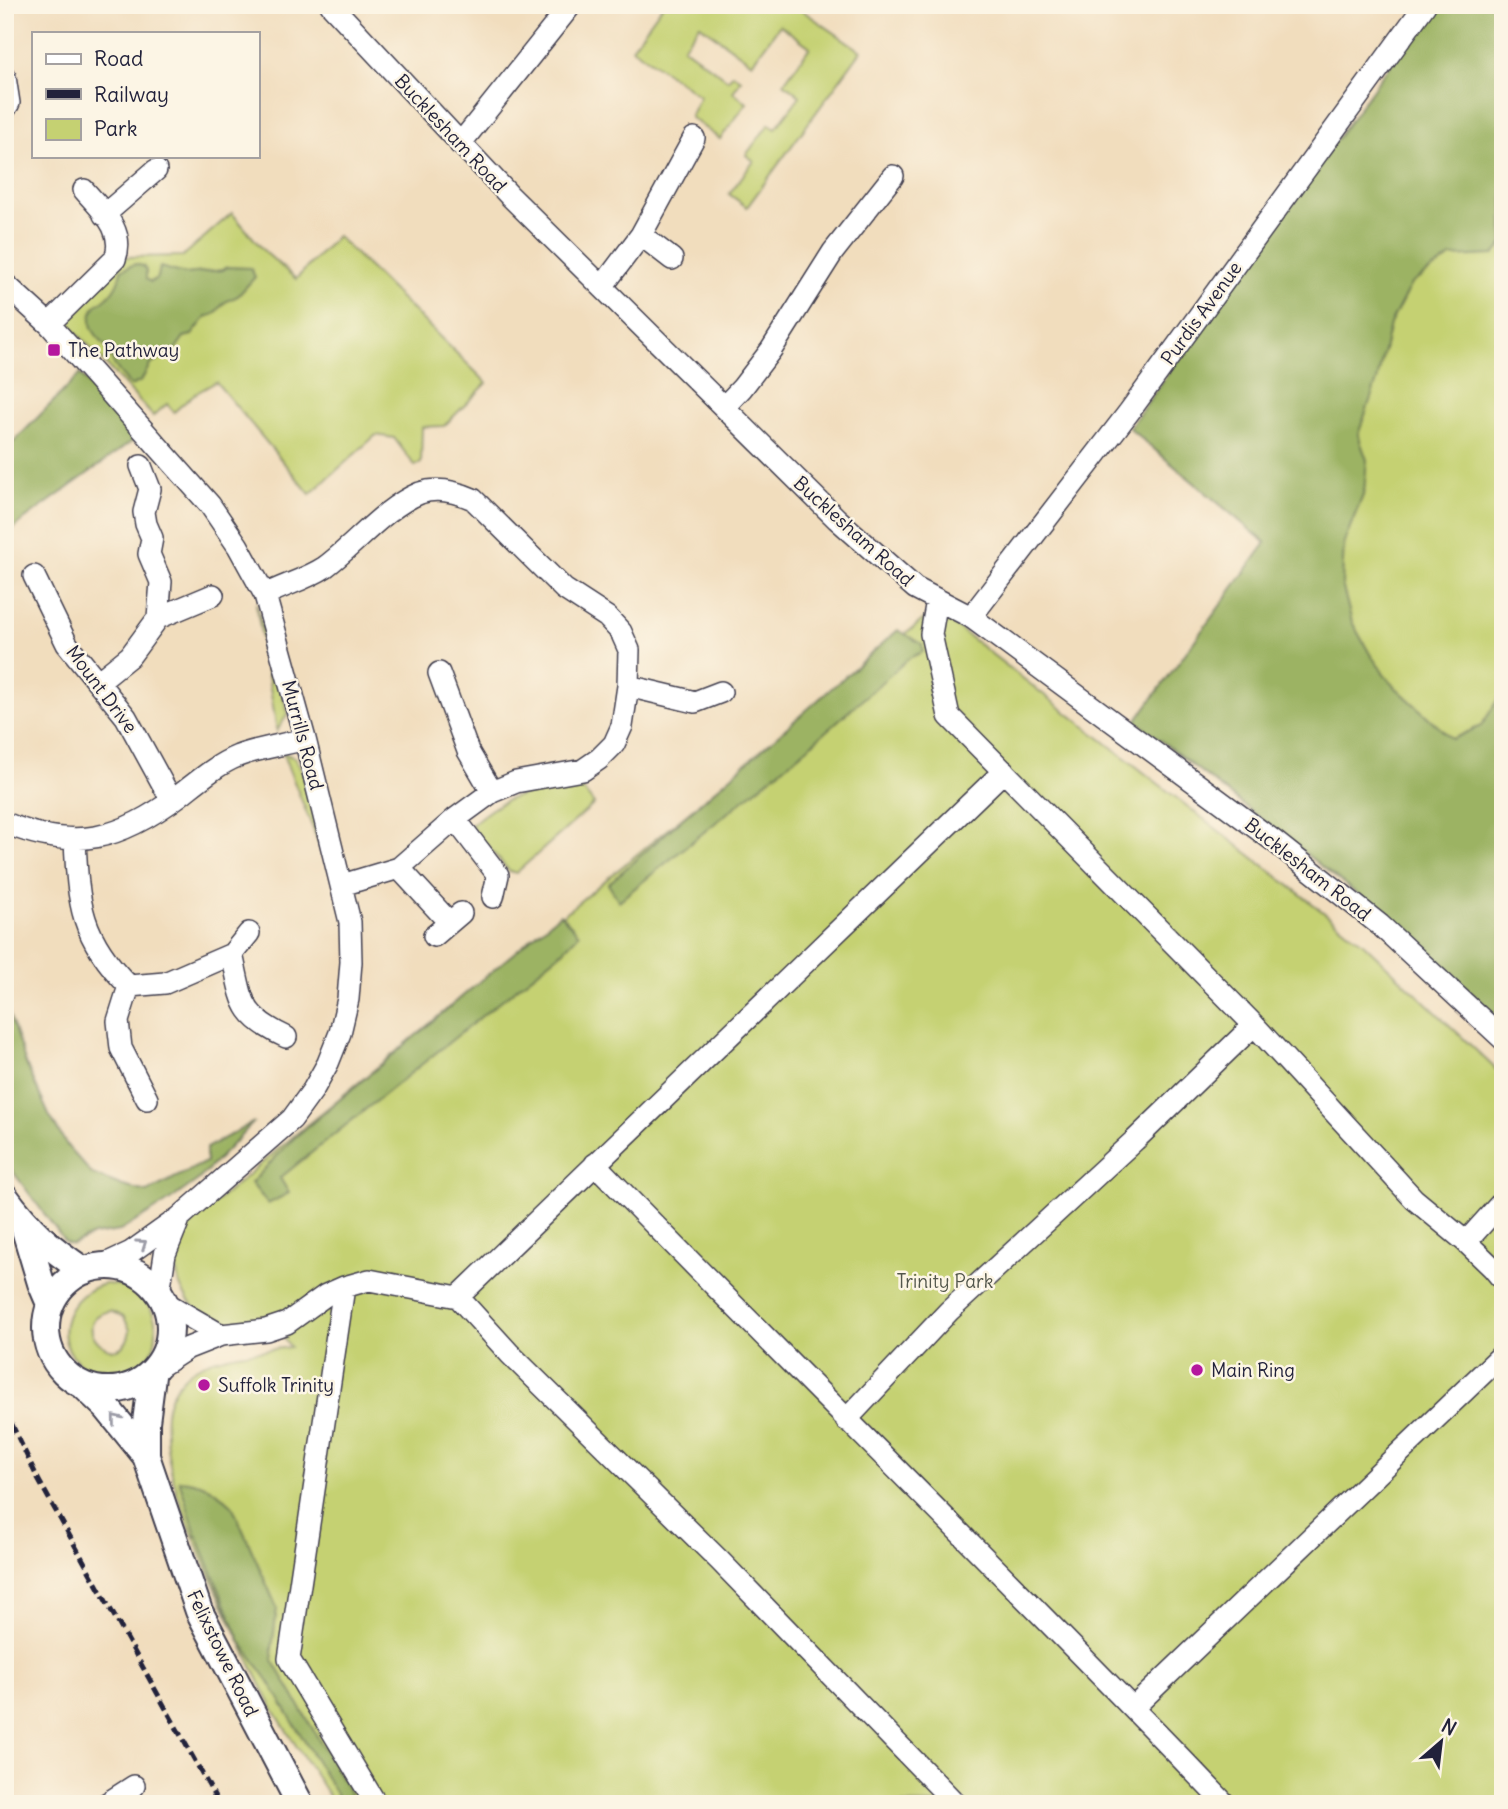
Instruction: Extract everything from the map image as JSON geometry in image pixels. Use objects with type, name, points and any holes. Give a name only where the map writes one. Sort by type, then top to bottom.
[{"type":"main road","points":[[5,1197],[22,1220],[52,1250],[93,1268]]},
{"type":"main road","points":[[22,1220],[50,1304]]},
{"type":"main road","points":[[116,1266],[129,1270],[150,1283],[162,1298],[170,1317],[171,1332],[167,1352],[155,1371],[137,1385],[103,1390],[83,1385],[67,1375],[54,1359],[47,1342],[46,1323],[50,1304],[60,1288],[71,1278],[93,1268],[116,1266]]},
{"type":"main road","name":"Felixstowe Road","points":[[155,1371],[146,1422],[146,1456],[199,1611],[300,1804]]},
{"type":"main road","name":"Felixstowe Road","points":[[83,1385],[107,1408],[146,1456]]},
{"type":"street","name":"Bucklesham Road","points":[[331,5],[460,144],[602,286],[837,519],[915,588],[971,617],[1274,841],[1380,925],[1503,1039]]},
{"type":"street","points":[[460,144],[571,5]]},
{"type":"street","name":"Purdis Avenue","points":[[971,617],[1129,412],[1425,5]]},
{"type":"street","points":[[5,77],[9,103],[5,108]]},
{"type":"street","points":[[602,286],[641,235],[694,138]]},
{"type":"street","points":[[104,215],[156,170]]},
{"type":"street","points":[[724,407],[743,388],[771,350],[833,252],[892,176]]},
{"type":"street","points":[[49,324],[115,259],[119,248],[118,235],[84,190]]},
{"type":"street","points":[[641,235],[672,259]]},
{"type":"street","name":"Murrills Road","points":[[5,284],[49,324],[210,505],[238,546],[265,595],[305,739],[350,922],[348,999],[340,1033],[313,1090],[292,1119],[180,1217],[131,1252],[93,1268]]},
{"type":"street","points":[[141,466],[150,489],[145,512],[146,524],[152,538],[149,554],[160,582],[158,618]]},
{"type":"street","points":[[265,595],[323,568],[399,505],[422,492],[459,493],[473,499],[564,589],[607,617],[621,632],[629,650],[628,686],[622,726],[614,744],[599,759],[583,770],[516,782],[492,792],[455,819],[399,868],[342,885]]},
{"type":"street","name":"Mount Drive","points":[[34,576],[67,644],[126,717],[172,801]]},
{"type":"street","points":[[99,681],[130,656],[158,618],[213,595]]},
{"type":"street","points":[[937,600],[931,634],[949,716],[1254,1025],[1413,1199],[1466,1242],[1503,1280]]},
{"type":"street","points":[[439,673],[468,751],[492,792]]},
{"type":"street","points":[[628,686],[695,702],[720,692]]},
{"type":"street","points":[[5,823],[49,837],[75,840],[105,836],[129,828],[172,801],[210,772],[237,757],[305,739]]},
{"type":"street","points":[[458,1297],[1004,771]]},
{"type":"street","points":[[455,819],[498,875],[493,897]]},
{"type":"street","points":[[75,840],[82,913],[96,945],[111,967],[130,986],[165,983],[232,954],[249,933]]},
{"type":"street","points":[[399,868],[448,923]]},
{"type":"street","points":[[232,954],[244,1003],[252,1016],[259,1024],[286,1037]]},
{"type":"street","points":[[130,986],[117,1021],[121,1048],[147,1098]]},
{"type":"street","points":[[846,1420],[949,1311],[1135,1140],[1254,1025]]},
{"type":"street","points":[[596,1164],[1133,1708],[1224,1804]]},
{"type":"street","points":[[1466,1242],[1503,1201]]},
{"type":"street","name":"Murrills Road","points":[[162,1298],[165,1254],[180,1217]]},
{"type":"street","points":[[155,1371],[188,1348],[221,1335],[266,1331],[287,1323],[326,1295],[369,1280],[458,1297],[510,1354],[720,1561],[956,1804]]},
{"type":"street","points":[[344,1287],[289,1659],[376,1804]]},
{"type":"street","points":[[162,1298],[221,1335]]},
{"type":"street","points":[[1133,1708],[1503,1354]]},
{"type":"street","points":[[106,1804],[134,1786]]},
{"type":"green space","points":[[663,5],[794,5],[861,51],[747,207],[729,194],[754,161],[746,155],[769,124],[776,128],[800,96],[784,83],[810,47],[780,25],[752,63],[700,25],[683,47],[728,80],[733,74],[741,80],[733,92],[747,103],[720,139],[690,117],[700,96],[632,48]]},
{"type":"green space","points":[[1433,5],[1503,5],[1503,244],[1494,255],[1451,257],[1411,284],[1390,324],[1377,381],[1358,435],[1367,460],[1364,493],[1344,542],[1342,584],[1352,622],[1370,654],[1391,683],[1452,739],[1481,726],[1503,692],[1503,1024],[1426,948],[1136,721],[1266,543],[1129,428]]},
{"type":"green space","points":[[1503,5],[1503,1024],[1426,948],[1136,721],[1266,543],[1129,428]]},
{"type":"green space","points":[[232,213],[265,252],[296,279],[337,236],[487,383],[444,426],[422,427],[421,463],[415,466],[394,438],[376,435],[310,494],[216,382],[193,395],[174,412],[167,404],[153,416],[67,322],[126,257],[183,256]]},
{"type":"green space","points":[[135,264],[143,266],[146,279],[151,282],[158,277],[160,267],[185,274],[223,270],[227,267],[251,268],[255,277],[238,296],[225,302],[215,314],[206,317],[192,335],[184,337],[174,351],[150,365],[141,381],[131,386],[113,363],[109,352],[94,332],[91,321],[95,306],[112,291],[121,270]]},
{"type":"green space","points":[[80,374],[135,439],[17,525],[5,538],[5,451]]},
{"type":"green space","points":[[256,603],[288,713],[277,731]]},
{"type":"green space","name":"Trinity Park","points":[[935,610],[1363,943],[1503,1076],[1503,1804],[334,1804],[269,1701],[221,1600],[177,1492],[166,1433],[166,1414],[170,1399],[184,1377],[194,1369],[219,1358],[290,1347],[268,1315],[243,1322],[221,1321],[202,1313],[188,1299],[179,1281],[177,1261],[182,1239],[197,1218],[308,1124]]},
{"type":"green space","points":[[898,630],[922,644],[923,652],[909,658],[806,749],[619,901],[608,884]]},
{"type":"green space","points":[[282,752],[295,758],[302,770],[326,861]]},
{"type":"green space","points":[[578,783],[594,804],[516,873],[509,871],[470,826],[509,799]]},
{"type":"green space","points":[[560,914],[579,934],[563,951],[280,1178],[289,1193],[268,1204],[251,1183],[293,1139]]},
{"type":"green space","points":[[5,1002],[26,1064],[49,1115],[68,1147],[92,1174],[147,1192],[206,1162],[206,1148],[254,1122],[198,1180],[166,1203],[120,1231],[93,1235],[72,1245],[66,1243],[5,1161]]},
{"type":"green space","points":[[104,1284],[126,1287],[142,1297],[152,1312],[156,1329],[154,1346],[146,1361],[132,1372],[112,1376],[98,1374],[78,1362],[69,1351],[65,1339],[67,1316],[73,1305],[92,1289]],"holes":[[[110,1311],[124,1317],[130,1330],[125,1344],[117,1349],[99,1343],[93,1334],[92,1325],[97,1317]]]},
{"type":"green space","points":[[179,1480],[208,1487],[232,1505],[277,1608],[273,1660],[356,1804],[342,1804],[268,1680],[241,1642],[196,1534]]},
{"type":"railway","points":[[5,1410],[38,1479],[219,1804]]},
{"type":"place","name":"The Pathway","points":[[54,350]]},
{"type":"place","name":"Main Ring","points":[[1197,1370]]},
{"type":"place","name":"Suffolk Trinity","points":[[204,1385]]}]
